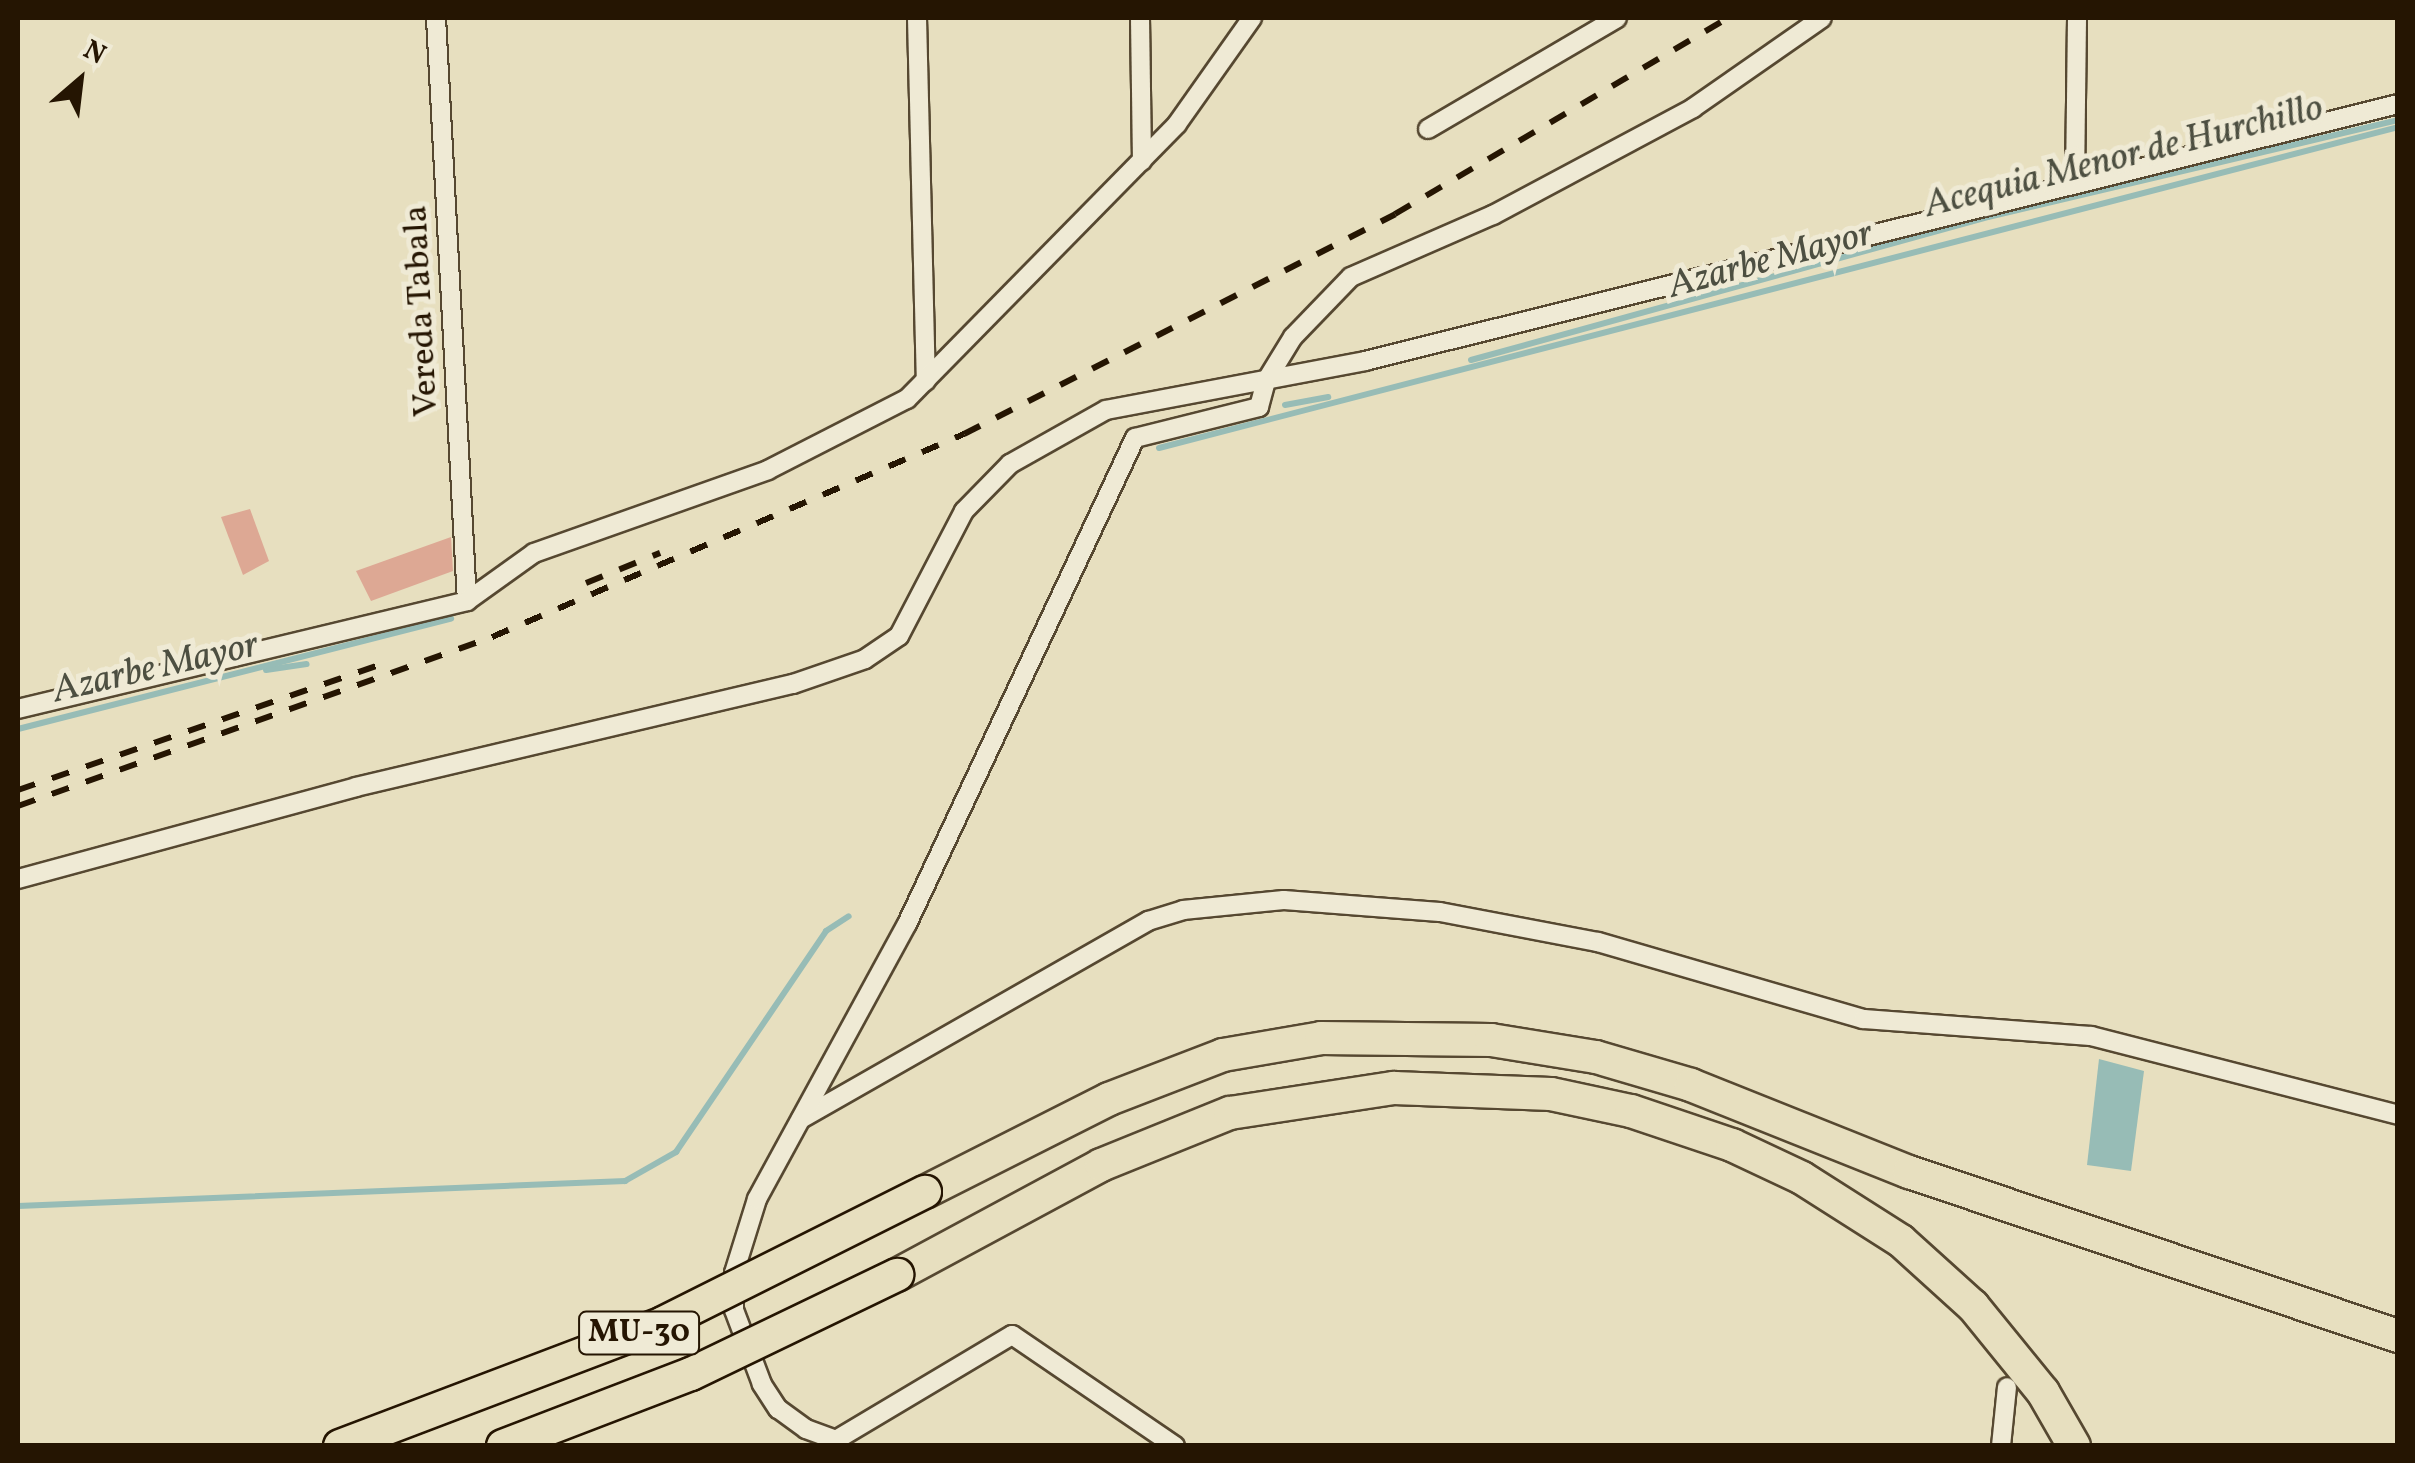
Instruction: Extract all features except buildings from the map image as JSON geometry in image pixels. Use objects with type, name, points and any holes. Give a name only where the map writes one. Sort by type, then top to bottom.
[{"type":"highway","name":"MU-30","points":[[340,1446],[664,1323],[1109,1099],[1266,1045],[1408,1036],[1521,1043],[1690,1086],[1909,1172],[2398,1336]]},
{"type":"highway","name":"MU-30","points":[[503,1446],[691,1374],[897,1275],[1140,1148],[1269,1102],[1419,1086],[1514,1090],[1602,1104],[1768,1160],[1901,1240],[1973,1306],[2042,1392],[2074,1446]]},
{"type":"street","name":"Vereda Tabala","points":[[436,18],[467,601]]},
{"type":"street","points":[[917,18],[926,381]]},
{"type":"street","points":[[1140,18],[1142,162]]},
{"type":"street","points":[[18,709],[467,601],[534,553],[768,470],[906,399],[1177,124],[1252,18]]},
{"type":"street","points":[[1428,129],[1617,18]]},
{"type":"street","points":[[1175,1446],[1012,1336],[836,1440],[778,1409],[734,1310],[734,1273],[757,1199],[908,924],[1135,438],[1258,407],[1266,381],[1294,337],[1351,277],[1493,216],[1693,108],[1822,18]]},
{"type":"street","points":[[2075,183],[2077,18]]},
{"type":"street","points":[[18,879],[356,787],[793,684],[865,659],[899,636],[964,511],[1010,464],[1106,410],[1266,381],[2398,104]]},
{"type":"street","points":[[801,1119],[1148,920],[1183,910],[1284,900],[1440,912],[1598,942],[1863,1018],[2091,1036],[2398,1115]]},
{"type":"street","points":[[2001,1446],[2006,1387]]},
{"type":"water","points":[[2099,1059],[2144,1071],[2131,1171],[2087,1165]]},
{"type":"waterway","name":"Acequia Menor de Hurchillo","points":[[1471,360],[1988,217],[2398,120]]},
{"type":"waterway","name":"Azarbe Mayor","points":[[1159,448],[2398,127]]},
{"type":"waterway","name":"Acequia Menor de Hurchillo","points":[[1285,405],[1328,397]]},
{"type":"waterway","name":"Acequia Menor de Hurchillo","points":[[18,729],[451,619]]},
{"type":"waterway","name":"Azarbe Mayor","points":[[266,670],[307,664]]},
{"type":"waterway","points":[[18,1206],[625,1181],[676,1152],[826,931],[849,916]]},
{"type":"railway","points":[[18,806],[492,637],[964,434],[1395,214],[1728,18]]},
{"type":"railway","points":[[586,583],[660,553]]},
{"type":"railway","points":[[18,790],[381,664]]}]
